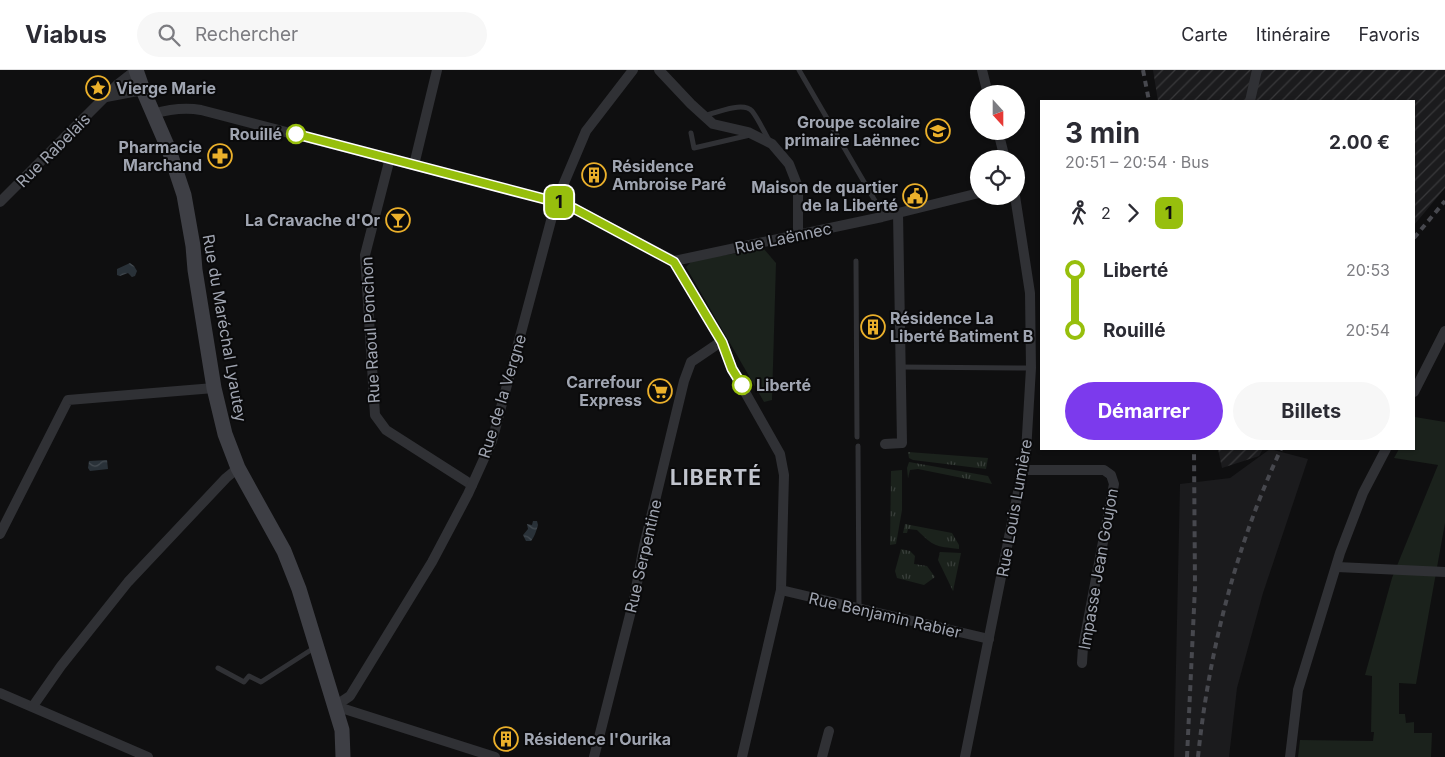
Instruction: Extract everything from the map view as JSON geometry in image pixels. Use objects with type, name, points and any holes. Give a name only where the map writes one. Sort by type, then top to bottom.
[{"type":"main road","name":"Rue du Maréchal Lyautey","points":[[136,70],[169,150],[184,195],[194,246],[195,270],[214,388],[225,434],[238,468],[284,551],[299,589],[342,730],[343,757]]},
{"type":"street","name":"Rue Rabelais","points":[[0,202],[117,84],[136,70]]},
{"type":"street","points":[[414,165],[437,70]]},
{"type":"street","name":"Rue de la Vergne","points":[[335,706],[350,696],[432,562],[468,494],[492,441],[556,202],[586,131],[633,70]]},
{"type":"street","points":[[659,70],[690,104],[713,124],[748,132],[772,144],[789,164],[798,187],[798,235]]},
{"type":"street","points":[[982,70],[986,85]]},
{"type":"street","points":[[1250,100],[1257,70]]},
{"type":"street","points":[[106,97],[143,90]]},
{"type":"street","points":[[153,114],[186,107],[201,110],[556,202],[575,209],[674,262],[722,342],[732,369],[780,454],[784,475],[781,590],[742,757]]},
{"type":"street","name":"Rue Raoul Ponchon","points":[[390,158],[365,255],[374,415],[386,430],[472,485]]},
{"type":"street","name":"Rue Laënnec","points":[[674,262],[882,217],[970,195]]},
{"type":"street","name":"Rue Louis Lumière","points":[[965,757],[1026,452],[1031,368],[1030,293],[1016,205]]},
{"type":"street","points":[[885,444],[902,443],[898,213]]},
{"type":"street","points":[[1415,390],[1445,331]]},
{"type":"street","name":"Rue Serpentine","points":[[594,757],[634,599],[644,546],[684,382],[691,362],[722,342]]},
{"type":"street","points":[[0,534],[68,400],[214,388]]},
{"type":"street","points":[[1290,757],[1298,690],[1360,499],[1385,450]]},
{"type":"street","points":[[33,706],[61,666],[128,582],[219,484],[238,468]]},
{"type":"street","name":"Impasse Jean Goujon","points":[[1023,470],[1104,470],[1111,475],[1114,484],[1082,662]]},
{"type":"street","points":[[1337,567],[1445,572]]},
{"type":"street","name":"Rue Benjamin Rabier","points":[[781,590],[989,640]]},
{"type":"street","points":[[0,693],[148,757]]},
{"type":"street","points":[[335,706],[495,757]]},
{"type":"street","points":[[822,757],[828,731]]},
{"type":"lane","points":[[799,70],[878,206],[882,217]]},
{"type":"lane","points":[[704,116],[745,106],[752,110],[772,144]]},
{"type":"lane","points":[[690,133],[694,148],[753,135]]},
{"type":"lane","points":[[856,261],[858,437]]},
{"type":"lane","points":[[900,367],[1031,368]]},
{"type":"lane","points":[[858,446],[859,608]]},
{"type":"lane","points":[[218,668],[244,682],[249,676],[261,682],[316,646]]},
{"type":"shaded area","points":[[1153,70],[1445,70],[1445,188],[1415,224],[1415,100],[1158,100]]},
{"type":"shaded area","points":[[1218,450],[1262,450],[1259,456],[1222,468]]},
{"type":"shaded area","points":[[1269,450],[1308,459],[1263,593],[1237,688],[1229,757],[1174,757],[1180,484],[1230,478]]},
{"type":"green space","points":[[764,249],[776,263],[772,400],[764,402],[686,267],[693,260]]},
{"type":"green space","points":[[1415,417],[1445,422],[1445,523],[1416,684],[1399,683],[1399,714],[1405,714],[1406,723],[1414,722],[1414,733],[1432,733],[1431,757],[1298,757],[1300,740],[1373,741],[1374,732],[1371,732],[1372,676],[1365,675],[1392,578],[1438,465],[1394,458],[1398,450],[1415,450]]},
{"type":"green space","points":[[908,452],[988,458],[986,469],[913,460],[909,458]]},
{"type":"green space","points":[[909,462],[988,476],[992,484],[918,469],[910,470],[908,478],[907,468]]},
{"type":"green space","points":[[902,470],[902,510],[896,544],[890,545],[891,471]]},
{"type":"green space","points":[[905,524],[952,533],[959,545],[959,549],[935,545],[917,530],[908,529],[907,533],[903,533]]},
{"type":"green space","points":[[901,549],[910,551],[915,556],[914,564],[927,566],[935,577],[924,585],[897,578],[895,571]]},
{"type":"green space","points":[[940,552],[961,553],[953,591],[938,560]]},
{"type":"water","points":[[130,263],[137,271],[135,276],[132,277],[128,273],[120,276],[117,275],[117,269]]},
{"type":"water","points":[[107,460],[108,469],[90,471],[88,468],[89,461]]},
{"type":"water","points":[[533,521],[537,521],[536,531],[531,541],[526,541],[523,535],[528,529],[527,524],[532,525]]},
{"type":"railway","points":[[1143,70],[1149,100]]},
{"type":"railway","points":[[1415,237],[1445,201]]},
{"type":"railway","points":[[1187,757],[1195,587],[1194,450]]},
{"type":"railway","points":[[1198,757],[1209,677],[1227,599],[1251,523],[1281,450]]},
{"type":"bus line","name":"1","points":[[296,134],[556,202],[575,209],[658,251],[674,262],[722,342],[732,369],[742,385]]},
{"type":"place","name":"Vierge Marie","points":[[98,88]]},
{"type":"place","name":"Groupe scolaire primaire Laënnec","points":[[938,131]]},
{"type":"place","name":"Rouillé","points":[[296,134]]},
{"type":"place","name":"Pharmacie Marchand","points":[[220,156]]},
{"type":"place","name":"Résidence Ambroise Paré","points":[[594,175]]},
{"type":"place","name":"Maison de quartier de la Liberté","points":[[915,196]]},
{"type":"place","name":"La Cravache d'Or","points":[[398,220]]},
{"type":"place","name":"Résidence La Liberté Batiment B","points":[[873,327]]},
{"type":"place","name":"Liberté","points":[[742,385]]},
{"type":"place","name":"Carrefour Express","points":[[660,391]]},
{"type":"place","name":"Résidence l'Ourika","points":[[506,739]]},
{"type":"district","name":"LIBERTÉ","points":[[716,477]]}]
